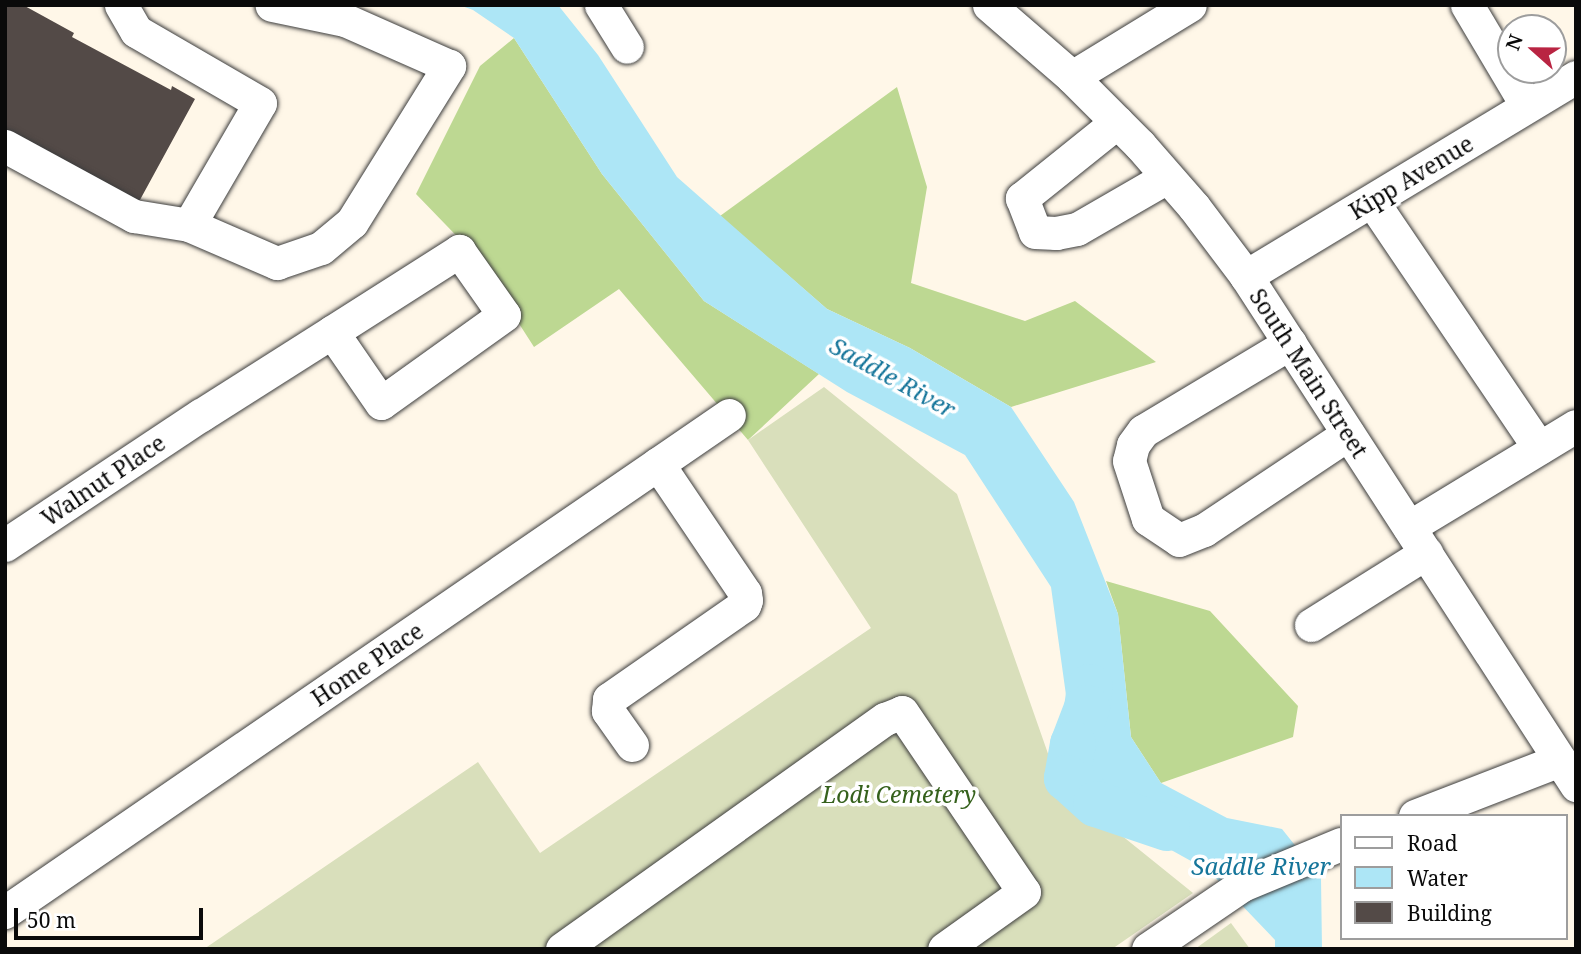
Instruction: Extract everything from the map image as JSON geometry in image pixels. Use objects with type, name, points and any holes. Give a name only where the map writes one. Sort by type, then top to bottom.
[{"type":"street","points":[[121,5],[136,31],[260,103],[189,225]]},
{"type":"street","points":[[5,145],[134,216],[189,225],[277,263],[321,248],[352,222],[449,66],[345,20],[272,5]]},
{"type":"street","points":[[601,5],[627,47]]},
{"type":"street","name":"South Main Street","points":[[989,5],[1072,77],[1117,122],[1167,177],[1246,276],[1569,768]]},
{"type":"street","points":[[1072,77],[1190,5]]},
{"type":"street","points":[[1467,5],[1527,106]]},
{"type":"street","name":"Kipp Avenue","points":[[1246,276],[1576,77]]},
{"type":"street","points":[[1117,122],[1023,198],[1035,232],[1056,233],[1077,229],[1167,177]]},
{"type":"street","points":[[1373,201],[1539,448]]},
{"type":"street","name":"Walnut Place","points":[[5,545],[201,415],[459,251],[504,315],[381,403],[332,332]]},
{"type":"street","points":[[1290,343],[1143,431],[1133,445],[1129,461],[1148,519],[1179,540],[1204,530],[1348,434]]},
{"type":"street","name":"Home Place","points":[[5,912],[729,415]]},
{"type":"street","points":[[1311,625],[1417,540],[1539,448],[1576,426]]},
{"type":"street","points":[[632,746],[608,711],[609,699],[744,606],[746,600],[745,593],[658,464]]},
{"type":"street","points":[[562,949],[886,719],[902,712],[1024,892],[944,949]]},
{"type":"street","points":[[1421,814],[1569,768]]},
{"type":"street","points":[[1148,949],[1241,885],[1340,844]]},
{"type":"green space","points":[[514,38],[602,174],[704,301],[819,374],[748,440],[619,289],[534,347],[475,255],[416,194],[480,66]]},
{"type":"green space","points":[[897,87],[927,187],[911,283],[1025,321],[1075,301],[1156,362],[1011,407],[910,348],[827,309],[720,216]]},
{"type":"green space","name":"Lodi Cemetery","points":[[824,387],[957,494],[1059,785],[1193,893],[1112,949],[204,949],[478,762],[540,853],[871,628],[748,440]]},
{"type":"green space","points":[[1106,581],[1210,611],[1298,706],[1293,737],[1161,783],[1131,737],[1118,614]]},
{"type":"green space","points":[[1231,923],[1250,949],[1195,949]]},
{"type":"water","name":"Saddle River","points":[[459,5],[558,5],[598,55],[677,177],[827,309],[910,348],[1011,407],[1074,502],[1118,614],[1131,737],[1161,783],[1227,818],[1282,829],[1321,878],[1322,949],[1275,949],[1275,940],[1209,871],[1155,841],[1101,803],[1075,760],[1051,587],[965,455],[847,392],[704,301],[602,174],[514,38],[473,10]]},
{"type":"building","points":[[5,5],[23,5],[74,33],[72,37],[171,90],[172,86],[195,99],[135,209],[5,138]]},
{"type":"waterway","name":"Saddle River","points":[[1090,687],[1087,708],[1073,744],[1067,778],[1096,804],[1167,828]]}]
